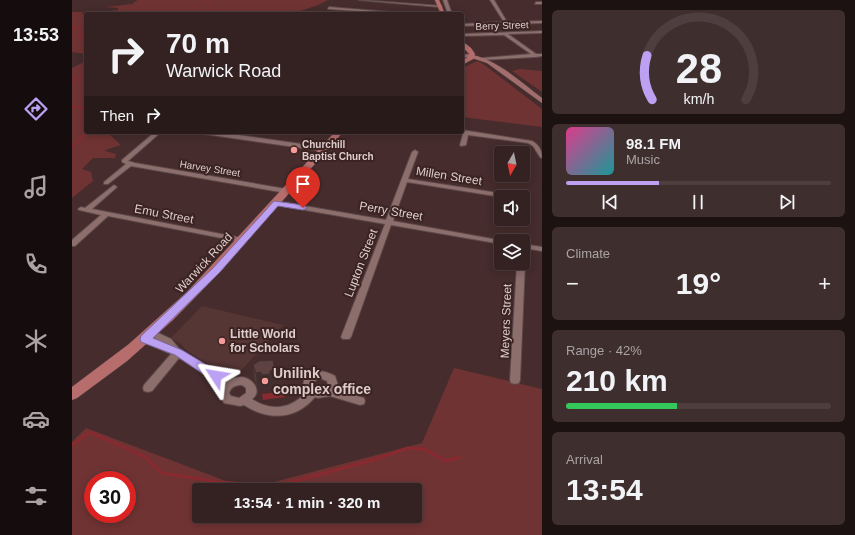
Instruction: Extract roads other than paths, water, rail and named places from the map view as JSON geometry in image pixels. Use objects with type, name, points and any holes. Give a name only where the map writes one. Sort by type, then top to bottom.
[{"type":"main road","points":[[439,2],[442,12]]},
{"type":"main road","points":[[464,47],[470,50],[468,57]]},
{"type":"main road","points":[[468,57],[482,58],[542,101]]},
{"type":"main road","points":[[468,57],[485,62],[497,69]]},
{"type":"main road","name":"Warwick Road","points":[[72,394],[149,336],[217,270],[337,134]]},
{"type":"street","points":[[361,0],[439,2]]},
{"type":"street","points":[[445,0],[449,12]]},
{"type":"street","points":[[492,0],[506,23]]},
{"type":"street","points":[[536,3],[541,3]]},
{"type":"street","points":[[329,8],[378,12]]},
{"type":"street","points":[[464,25],[542,22]]},
{"type":"street","name":"Berry Street","points":[[464,35],[542,32]]},
{"type":"street","points":[[504,33],[542,60]]},
{"type":"street","points":[[482,58],[542,55]]},
{"type":"street","points":[[464,132],[530,142],[535,145],[542,156]]},
{"type":"street","points":[[106,183],[130,164],[124,161],[125,159],[156,134]]},
{"type":"street","points":[[218,134],[323,149]]},
{"type":"street","points":[[463,145],[464,134]]},
{"type":"street","name":"Lupton Street","points":[[346,336],[415,152]]},
{"type":"street","name":"Harvey Street","points":[[130,164],[286,191]]},
{"type":"street","name":"Millen Street","points":[[405,180],[494,194]]},
{"type":"street","name":"Emu Street","points":[[114,187],[84,209],[242,240]]},
{"type":"street","name":"Perry Street","points":[[276,203],[494,241]]},
{"type":"street","points":[[72,244],[106,214]]},
{"type":"street","points":[[530,247],[542,250]]},
{"type":"street","name":"Meyers Street","points":[[515,380],[520,270]]},
{"type":"street","points":[[149,336],[228,384],[242,380],[249,384],[252,391],[251,395],[246,400],[235,402],[228,400],[224,394],[228,384]]},
{"type":"street","points":[[148,388],[178,353]]},
{"type":"street","points":[[330,392],[333,382],[328,376],[320,374],[312,377],[308,383],[309,390],[313,392],[322,395],[330,392],[360,401]]},
{"type":"street","points":[[246,400],[255,407],[263,410],[287,411],[296,409],[305,402],[313,392]]},
{"type":"waterway","points":[[206,0],[216,12]]},
{"type":"waterway","points":[[72,28],[84,26]]},
{"type":"waterway","points":[[84,34],[77,37],[84,39]]},
{"type":"waterway","points":[[72,82],[84,76]]},
{"type":"waterway","points":[[72,106],[84,108]]},
{"type":"waterway","points":[[72,147],[85,134]]},
{"type":"waterway","points":[[72,445],[90,432],[145,457],[162,473],[218,482],[277,486],[373,460],[408,448],[424,449],[446,461],[460,457]]},
{"type":"place","name":"Churchill Baptist Church","points":[[294,150]]},
{"type":"place","name":"Little World for Scholars","points":[[222,341]]},
{"type":"place","name":"Unilink complex office","points":[[265,381]]}]
